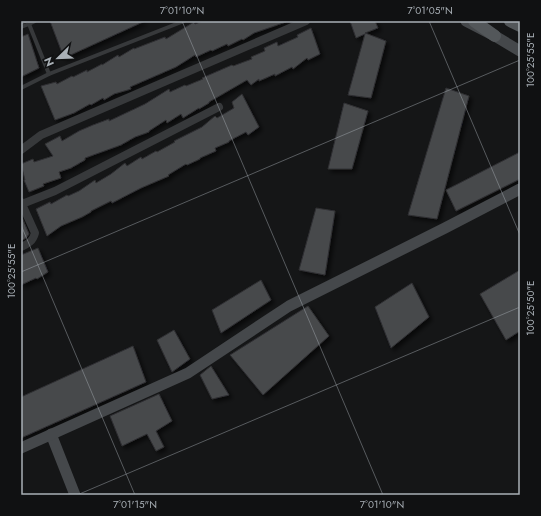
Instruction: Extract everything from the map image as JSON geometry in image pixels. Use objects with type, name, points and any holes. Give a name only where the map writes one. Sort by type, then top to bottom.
[{"type":"main road","points":[[474,21],[495,36]]},
{"type":"main road","points":[[510,21],[520,26]]},
{"type":"street","points":[[21,150],[42,135],[306,21]]},
{"type":"street","points":[[466,21],[520,51]]},
{"type":"street","points":[[21,247],[34,238],[35,233],[21,203],[55,191],[219,107]]},
{"type":"street","points":[[21,448],[188,373],[288,306],[520,189]]},
{"type":"street","points":[[51,434],[75,495]]},
{"type":"lane","points":[[21,27],[35,21]]},
{"type":"lane","points":[[21,88],[49,74],[184,21]]},
{"type":"lane","points":[[29,24],[49,74]]},
{"type":"building","points":[[50,21],[145,21],[64,58]]},
{"type":"building","points":[[203,21],[286,22],[254,33],[243,40],[242,39],[228,46],[227,44],[196,57],[195,55],[176,67],[130,87],[131,89],[114,94],[104,100],[103,98],[74,113],[55,120],[41,86],[56,82],[57,84],[87,70],[87,72],[118,55],[119,57],[134,48],[165,37],[166,39],[194,22],[195,24]]},
{"type":"building","points":[[350,21],[375,21],[378,28],[365,33],[386,41],[371,98],[348,95],[365,34],[356,38]]},
{"type":"building","points":[[311,28],[320,54],[308,60],[307,58],[293,69],[292,67],[275,76],[275,74],[259,81],[259,79],[251,85],[247,80],[183,118],[181,114],[167,123],[166,120],[149,132],[135,137],[121,145],[85,158],[85,160],[71,168],[59,172],[61,178],[43,184],[44,186],[29,192],[24,180],[21,164],[33,159],[34,162],[53,156],[45,144],[60,136],[62,141],[93,125],[109,119],[109,121],[145,104],[169,89],[170,92],[203,79],[202,78],[232,65],[233,66],[252,59],[251,57],[265,51],[264,48],[277,42],[278,46],[298,37],[297,35]]},
{"type":"building","points":[[28,34],[39,68],[21,77],[21,37]]},
{"type":"building","points":[[446,88],[469,96],[437,219],[408,215]]},
{"type":"building","points":[[242,94],[259,127],[248,135],[246,132],[215,148],[216,151],[187,165],[186,164],[168,175],[169,176],[112,203],[111,201],[82,217],[61,226],[47,236],[36,209],[79,191],[95,180],[96,183],[125,163],[127,166],[141,157],[142,159],[156,151],[157,152],[175,142],[174,141],[202,127],[215,116],[217,118],[234,108],[232,102]]},
{"type":"building","points":[[344,103],[368,111],[352,169],[328,169]]},
{"type":"building","points":[[520,152],[520,179],[456,211],[446,190]]},
{"type":"building","points":[[316,208],[335,211],[325,275],[299,270]]},
{"type":"building","points":[[21,215],[29,234],[21,241]]},
{"type":"building","points":[[38,248],[48,272],[37,279],[36,278],[21,285],[21,255]]},
{"type":"building","points":[[520,270],[520,331],[506,340],[480,294]]},
{"type":"building","points":[[261,280],[271,300],[221,333],[212,310]]},
{"type":"building","points":[[412,283],[429,317],[391,348],[375,307]]},
{"type":"building","points":[[308,306],[329,336],[263,395],[230,355]]},
{"type":"building","points":[[174,330],[190,359],[172,372],[157,340]]},
{"type":"building","points":[[133,346],[146,382],[21,438],[21,397]]},
{"type":"building","points":[[211,366],[229,395],[212,399],[200,375]]},
{"type":"building","points":[[159,394],[172,421],[156,431],[164,447],[156,451],[147,434],[122,446],[110,416]]}]
